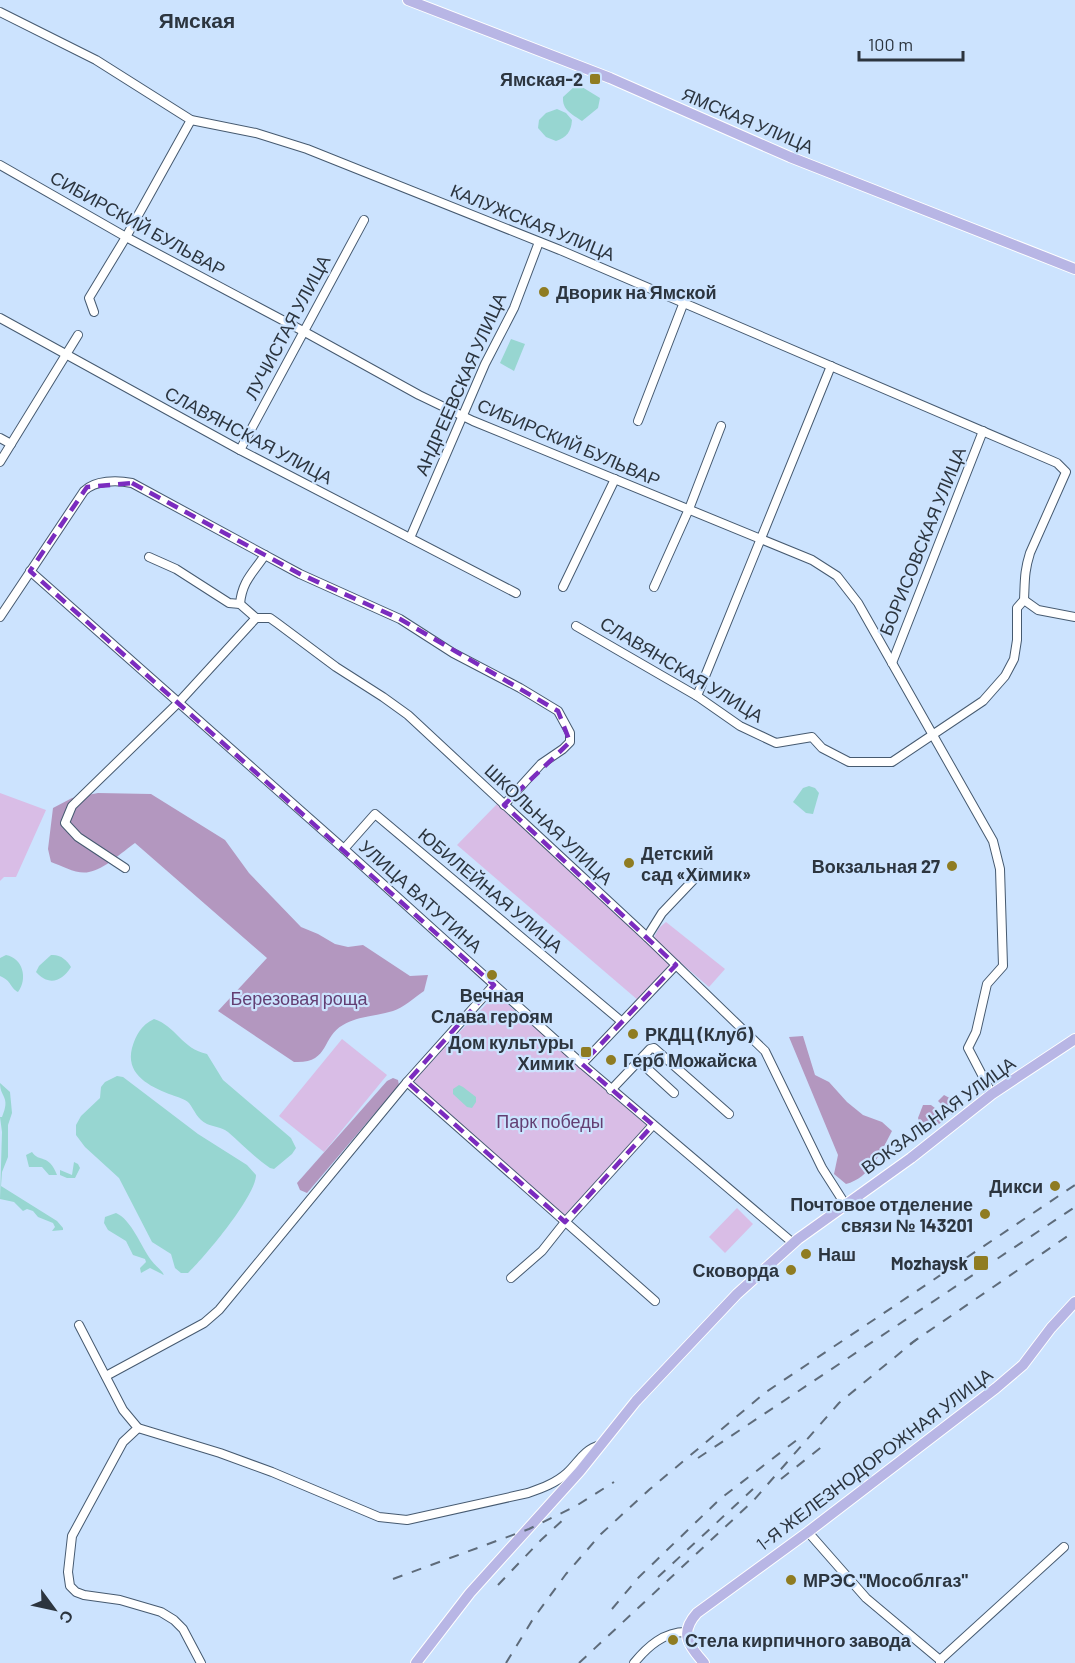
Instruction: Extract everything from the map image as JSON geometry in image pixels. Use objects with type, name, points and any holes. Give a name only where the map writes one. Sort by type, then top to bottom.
[{"type":"main road","name":"ЯМСКАЯ УЛИЦА","points":[[408,0],[610,78],[790,157],[1075,269]]},
{"type":"main road","name":"ВОКЗАЛЬНАЯ УЛИЦА","points":[[416,1663],[470,1593],[534,1524],[636,1401],[737,1294],[793,1243],[844,1204],[911,1158],[992,1094],[1075,1039]]},
{"type":"main road","name":"1-Я ЖЕЛЕЗНОДОРОЖНАЯ УЛИЦА","points":[[686,1632],[691,1620],[704,1608],[808,1532],[1018,1369],[1064,1312],[1075,1302]]},
{"type":"main road","points":[[686,1632],[690,1646],[704,1663]]},
{"type":"street","name":"КАЛУЖСКАЯ УЛИЦА","points":[[0,12],[96,60],[191,120],[256,133],[307,149],[684,302],[1057,463]]},
{"type":"street","points":[[94,312],[89,298],[191,120]]},
{"type":"street","name":"СИБИРСКИЙ БУЛЬВАР","points":[[0,165],[126,237],[419,395],[812,560],[837,576],[858,603],[993,841],[1000,869],[1003,966],[987,984],[976,1032],[968,1048],[992,1094]]},
{"type":"street","name":"ЛУЧИСТАЯ УЛИЦА","points":[[240,450],[364,220]]},
{"type":"street","name":"АНДРЕЕВСКАЯ УЛИЦА","points":[[410,538],[485,364],[514,309],[540,242]]},
{"type":"street","points":[[638,421],[684,302]]},
{"type":"street","name":"СЛАВЯНСКАЯ УЛИЦА","points":[[0,318],[240,450],[516,593]]},
{"type":"street","points":[[0,462],[78,335]]},
{"type":"street","points":[[697,696],[831,366]]},
{"type":"street","points":[[654,587],[689,509],[721,426]]},
{"type":"street","name":"БОРИСОВСКАЯ УЛИЦА","points":[[892,663],[983,431]]},
{"type":"street","points":[[0,438],[11,444]]},
{"type":"street","name":"СЛАВЯНСКАЯ УЛИЦА","points":[[576,626],[697,696],[740,726],[776,743],[812,736],[822,748],[849,762],[892,762],[983,701],[1005,676],[1014,660],[1017,640],[1017,608],[1024,600],[1023,580],[1030,553],[1066,472],[1057,463]]},
{"type":"street","points":[[563,587],[615,479]]},
{"type":"street","points":[[0,617],[84,491],[92,485],[114,482],[132,483],[300,574],[400,619],[453,653],[558,711],[570,733],[570,741],[563,749],[541,764],[504,805]]},
{"type":"street","points":[[240,604],[241,590],[265,555]]},
{"type":"street","name":"ШКОЛЬНАЯ УЛИЦА","points":[[149,557],[176,569],[229,603],[240,604],[256,618],[270,618],[336,667],[392,703],[647,937],[765,1051],[822,1168],[844,1204]]},
{"type":"street","name":"УЛИЦА ВАТУТИНА","points":[[30,571],[344,849],[611,1090],[793,1243]]},
{"type":"street","points":[[1024,600],[1038,610],[1075,617]]},
{"type":"street","points":[[124,867],[78,837],[65,823],[72,806],[179,702],[256,618]]},
{"type":"street","name":"ЮБИЛЕЙНАЯ УЛИЦА","points":[[344,849],[375,814],[621,1021]]},
{"type":"street","points":[[647,937],[662,913],[700,873]]},
{"type":"street","points":[[582,1064],[676,965]]},
{"type":"street","points":[[106,1376],[204,1323],[219,1310],[407,1082],[494,985]]},
{"type":"street","points":[[611,1090],[650,1049],[656,1048],[729,1114]]},
{"type":"street","points":[[639,1061],[674,1093]]},
{"type":"street","points":[[407,1082],[655,1301]]},
{"type":"street","points":[[511,1278],[542,1251],[565,1222],[653,1125]]},
{"type":"street","points":[[79,1325],[123,1410],[138,1428],[231,1457],[380,1517],[406,1520],[528,1493],[547,1486],[566,1473],[589,1448],[600,1445]]},
{"type":"street","points":[[138,1428],[123,1442],[72,1536],[68,1572],[70,1586],[76,1592],[84,1595],[120,1600],[161,1612],[183,1629],[201,1663]]},
{"type":"street","points":[[808,1532],[866,1598],[940,1661],[1064,1547]]},
{"type":"street","points":[[634,1663],[665,1636],[673,1632],[686,1632]]},
{"type":"highlighted area","points":[[132,483],[300,574],[400,619],[558,711],[570,742],[504,805],[676,965],[582,1064],[653,1125],[565,1222],[407,1082],[494,985],[30,571],[87,487]]},
{"type":"green space","points":[[0,793],[46,810],[16,877],[4,877],[0,881]]},
{"type":"green space","name":"Березовая роща","points":[[98,793],[151,794],[225,840],[249,873],[301,927],[335,944],[348,947],[363,945],[410,976],[428,975],[424,991],[397,1010],[343,1025],[336,1030],[324,1049],[314,1059],[294,1062],[218,1011],[267,958],[135,843],[107,864],[85,873],[51,862],[48,849],[53,808],[72,798]]},
{"type":"green space","points":[[498,803],[674,965],[639,1001],[457,845]]},
{"type":"green space","points":[[666,922],[725,969],[709,987],[653,939],[659,928]]},
{"type":"green space","name":"Парк победы","points":[[496,994],[648,1126],[564,1216],[412,1082]]},
{"type":"green space","points":[[803,1036],[815,1075],[829,1082],[847,1102],[863,1115],[882,1122],[892,1131],[868,1170],[862,1176],[846,1184],[834,1174],[838,1155],[789,1037]]},
{"type":"green space","points":[[342,1039],[387,1075],[324,1152],[279,1116]]},
{"type":"green space","points":[[393,1078],[398,1080],[399,1085],[307,1193],[300,1190],[297,1183],[387,1081]]},
{"type":"green space","points":[[944,1095],[957,1102],[959,1109],[952,1115],[938,1101]]},
{"type":"green space","points":[[923,1105],[931,1105],[948,1118],[930,1130],[921,1126],[918,1118]]},
{"type":"green space","points":[[737,1208],[753,1224],[725,1253],[709,1237]]},
{"type":"shaded area","points":[[574,87],[582,87],[600,98],[598,108],[582,121],[568,111],[563,101],[563,97]]},
{"type":"shaded area","points":[[557,109],[566,113],[572,120],[568,134],[556,141],[546,137],[538,128],[539,120],[546,113]]},
{"type":"shaded area","points":[[511,339],[525,344],[514,371],[500,363]]},
{"type":"shaded area","points":[[809,786],[815,788],[819,793],[813,814],[806,813],[793,802],[803,788]]},
{"type":"shaded area","points":[[6,955],[16,960],[22,970],[23,981],[18,992],[0,976],[0,958]]},
{"type":"shaded area","points":[[51,955],[63,958],[71,967],[59,979],[50,981],[36,972]]},
{"type":"shaded area","points":[[154,1019],[162,1022],[191,1047],[207,1054],[223,1080],[291,1138],[296,1148],[292,1154],[274,1169],[270,1168],[228,1132],[204,1122],[189,1103],[142,1079],[132,1066],[132,1048],[140,1031]]},
{"type":"shaded area","points":[[117,1076],[123,1077],[198,1134],[247,1165],[256,1175],[254,1185],[239,1211],[217,1241],[188,1273],[181,1273],[175,1268],[171,1254],[152,1242],[119,1178],[85,1147],[76,1135],[76,1125],[81,1116],[100,1098],[101,1087],[105,1082]]},
{"type":"shaded area","points":[[0,1083],[10,1092],[12,1113],[8,1125],[8,1157],[2,1172],[1,1186],[57,1221],[63,1230],[52,1231],[55,1227],[53,1223],[38,1217],[33,1211],[27,1209],[23,1211],[14,1202],[0,1199],[2,1132],[0,1117],[2,1117],[5,1101]]},
{"type":"shaded area","points":[[459,1085],[476,1097],[472,1108],[467,1107],[453,1094],[453,1089]]},
{"type":"shaded area","points":[[32,1152],[51,1164],[57,1175],[49,1175],[42,1167],[29,1167],[26,1155]]},
{"type":"shaded area","points":[[74,1162],[80,1168],[75,1178],[60,1175],[60,1170],[72,1175]]},
{"type":"shaded area","points":[[116,1213],[127,1221],[151,1260],[164,1275],[150,1268],[141,1273],[140,1268],[146,1262],[145,1259],[133,1255],[126,1241],[108,1230],[104,1223],[105,1217]]},
{"type":"railway","points":[[506,1663],[533,1619],[566,1574],[601,1534],[650,1489],[766,1392],[1075,1185]]},
{"type":"railway","points":[[698,1458],[1075,1207]]},
{"type":"railway","points":[[910,1344],[1075,1231]]},
{"type":"railway","points":[[579,1663],[753,1501],[839,1403],[917,1339]]},
{"type":"railway","points":[[612,1609],[639,1577],[720,1499],[802,1436]]},
{"type":"railway","points":[[781,1479],[824,1445]]},
{"type":"railway","points":[[393,1579],[529,1529],[576,1506],[614,1482]]},
{"type":"railway","points":[[658,1577],[753,1489]]},
{"type":"railway","points":[[498,1585],[564,1519]]},
{"type":"place","name":"Ямская-2","points":[[595,79]]},
{"type":"place","name":"Дворик на Ямской","points":[[544,292]]},
{"type":"place","name":"Детский сад «Химик»","points":[[629,863]]},
{"type":"place","name":"Вокзальная 27","points":[[952,866]]},
{"type":"place","name":"Вечная Слава героям","points":[[492,975]]},
{"type":"place","name":"РКДЦ (Клуб)","points":[[633,1034]]},
{"type":"place","name":"Дом культуры Химик","points":[[586,1052]]},
{"type":"place","name":"Герб Можайска","points":[[611,1060]]},
{"type":"place","name":"Дикси","points":[[1055,1186]]},
{"type":"place","name":"Почтовое отделение связи № 143201","points":[[985,1214]]},
{"type":"place","name":"Наш","points":[[806,1254]]},
{"type":"place","name":"Mozhaysk","points":[[981,1263]]},
{"type":"place","name":"Сковорда","points":[[791,1270]]},
{"type":"place","name":"МРЭС \"Мособлгаз\"","points":[[791,1580]]},
{"type":"place","name":"Стела кирпичного завода","points":[[673,1640]]},
{"type":"district","name":"Ямская","points":[[197,19]]}]
